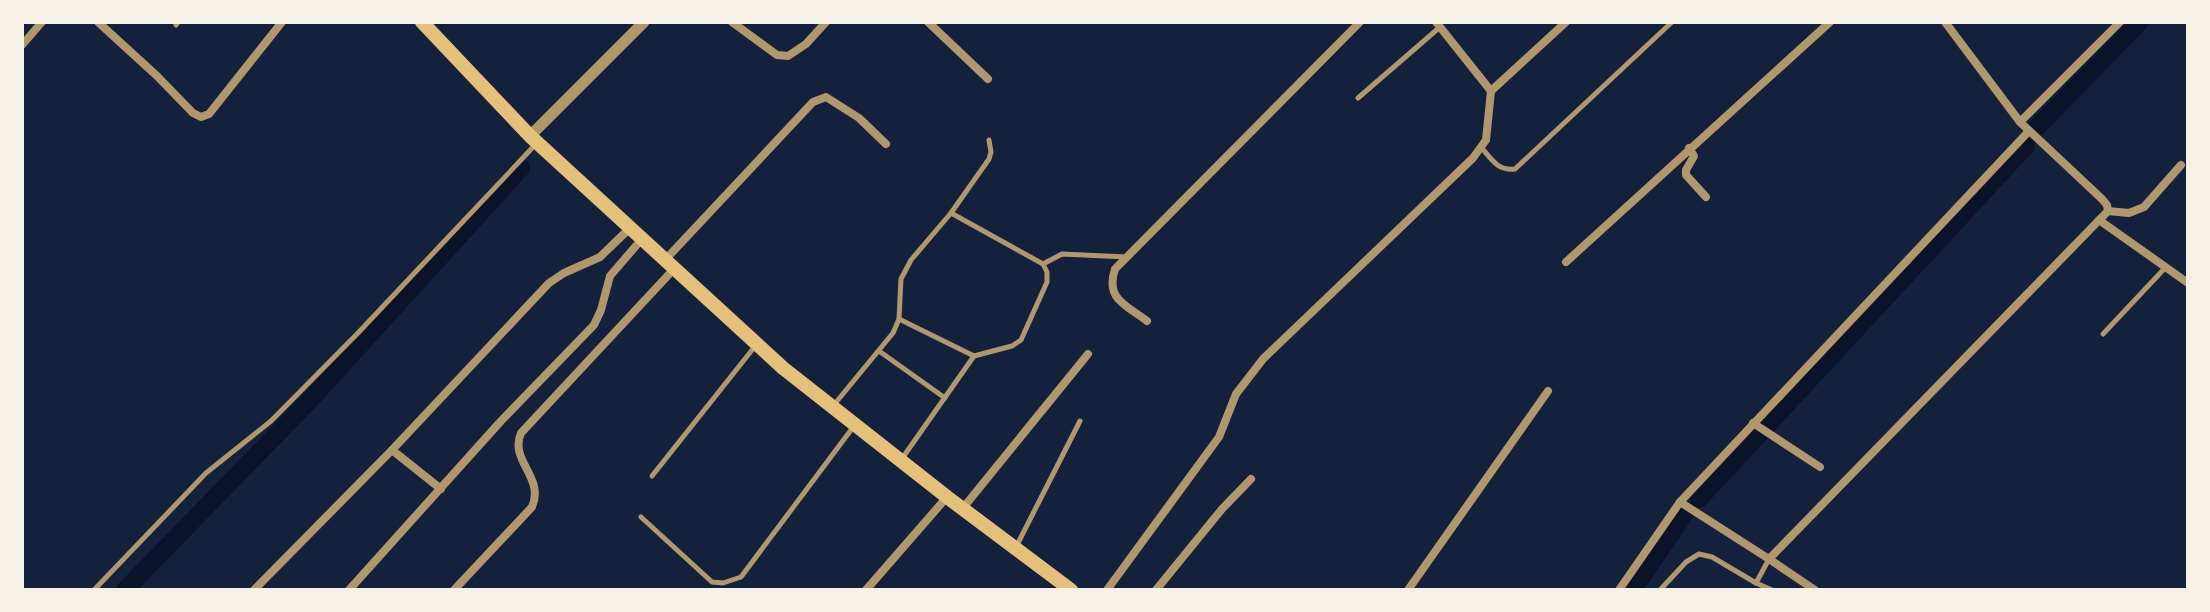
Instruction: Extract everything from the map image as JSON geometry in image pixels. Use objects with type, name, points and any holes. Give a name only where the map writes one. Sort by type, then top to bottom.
[{"type":"main road","points":[[422,22],[534,140],[783,368],[1071,590]]},
{"type":"street","points":[[22,45],[42,22]]},
{"type":"street","points":[[98,22],[193,113],[201,117],[209,114],[282,22]]},
{"type":"street","points":[[534,140],[644,22]]},
{"type":"street","points":[[732,22],[777,55],[788,56],[806,44],[826,22]]},
{"type":"street","points":[[928,22],[988,79]]},
{"type":"street","points":[[1147,321],[1114,295],[1111,281],[1115,269],[1360,22]]},
{"type":"street","points":[[1107,590],[1219,437],[1236,394],[1263,359],[1473,158],[1486,140],[1491,91],[1566,22]]},
{"type":"street","points":[[1566,262],[1830,22]]},
{"type":"street","points":[[1945,22],[2020,122],[2088,184],[2107,205],[2108,211]]},
{"type":"street","points":[[2020,122],[2120,22]]},
{"type":"street","points":[[1438,24],[1491,91]]},
{"type":"street","points":[[454,590],[532,507],[536,498],[535,485],[518,452],[517,442],[521,433],[813,102],[826,97],[859,118],[886,144]]},
{"type":"street","points":[[1619,590],[1680,502],[2029,131]]},
{"type":"street","points":[[1689,148],[1694,156],[1686,175],[1706,197]]},
{"type":"street","points":[[2108,211],[2129,213],[2144,207],[2181,165]]},
{"type":"street","points":[[1769,559],[2108,211]]},
{"type":"street","points":[[2099,220],[2188,283]]},
{"type":"street","points":[[254,590],[392,450],[549,283],[635,235]]},
{"type":"street","points":[[349,590],[501,421],[594,325],[610,276],[635,235]]},
{"type":"street","points":[[963,508],[1088,354]]},
{"type":"street","points":[[1408,590],[1548,391]]},
{"type":"street","points":[[1753,423],[1820,467]]},
{"type":"street","points":[[392,450],[441,489]]},
{"type":"street","points":[[1156,590],[1222,509],[1251,479]]},
{"type":"street","points":[[866,590],[947,497]]},
{"type":"street","points":[[1680,502],[1815,590]]},
{"type":"lane","points":[[1481,147],[1499,167],[1515,169],[1672,22]]},
{"type":"lane","points":[[1358,98],[1438,24]]},
{"type":"lane","points":[[94,590],[206,473],[271,421],[337,355],[534,140]]},
{"type":"lane","points":[[833,407],[893,333],[899,319],[901,279],[911,260],[951,213],[989,159],[989,140]]},
{"type":"lane","points":[[901,461],[974,356],[1012,346],[1021,340],[1047,282],[1043,264],[951,213]]},
{"type":"lane","points":[[1043,264],[1062,254],[1127,257]]},
{"type":"lane","points":[[2103,334],[2166,267]]},
{"type":"lane","points":[[899,319],[974,356]]},
{"type":"lane","points":[[652,476],[756,344]]},
{"type":"lane","points":[[879,351],[945,398]]},
{"type":"lane","points":[[1015,548],[1080,421]]},
{"type":"lane","points":[[641,517],[712,582],[723,583],[741,577],[855,424]]},
{"type":"lane","points":[[1660,590],[1686,562],[1699,554],[1712,557],[1772,590]]},
{"type":"lane","points":[[1756,583],[1769,559]]},
{"type":"waterway","points":[[2035,129],[2140,22]]},
{"type":"waterway","points":[[1699,499],[2026,146]]},
{"type":"waterway","points":[[125,590],[311,399],[521,168]]},
{"type":"waterway","points":[[1633,590],[1684,515]]}]
